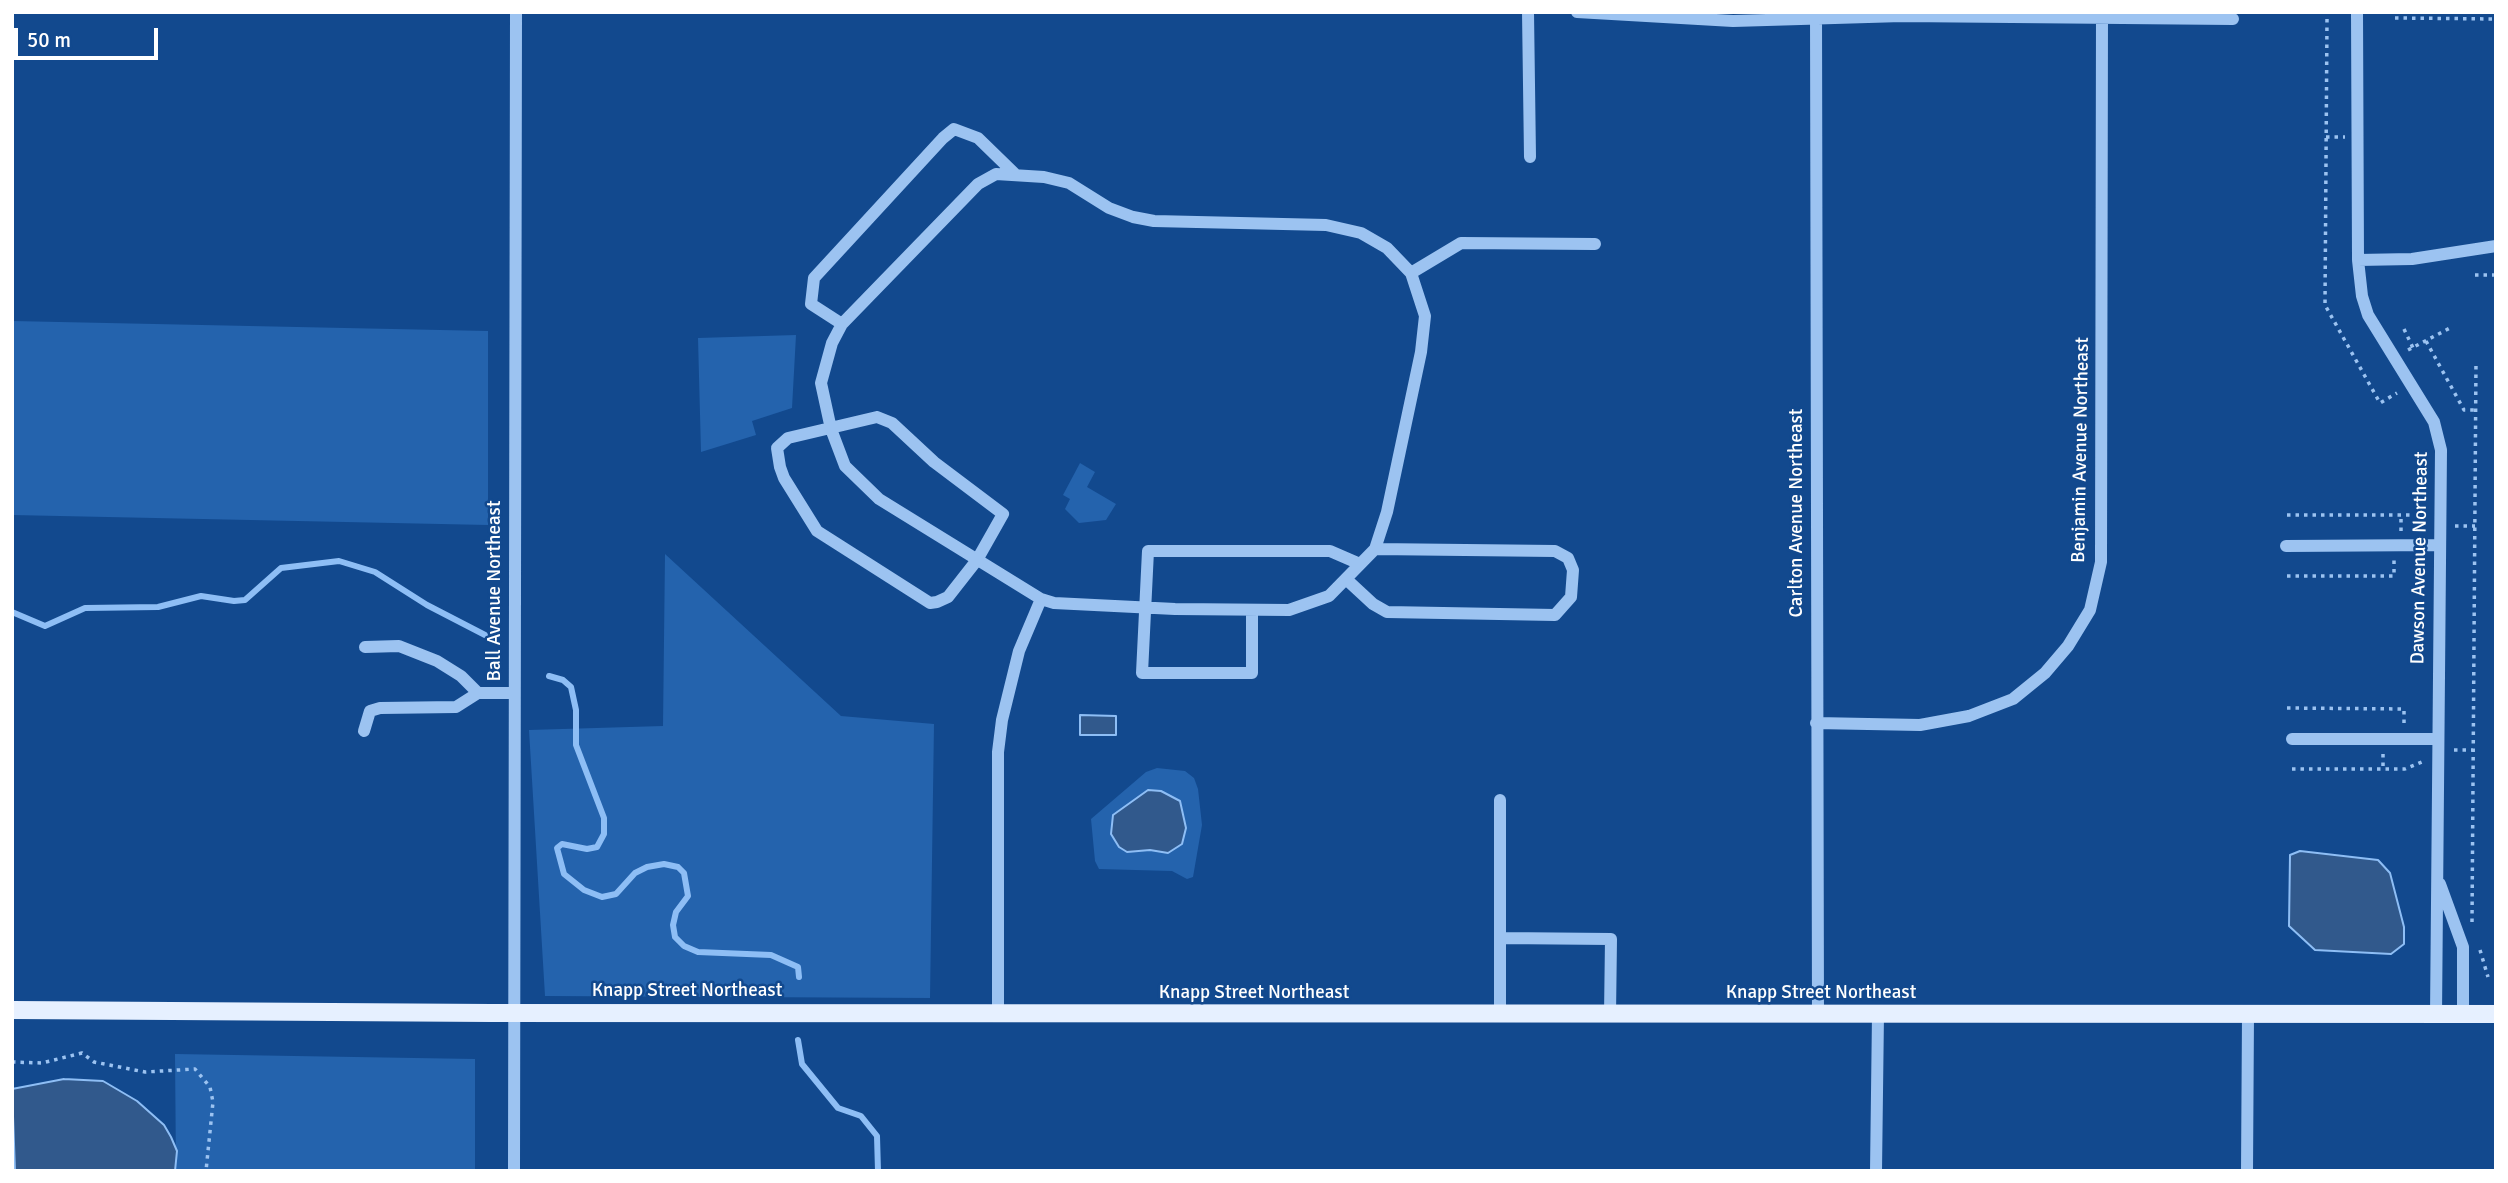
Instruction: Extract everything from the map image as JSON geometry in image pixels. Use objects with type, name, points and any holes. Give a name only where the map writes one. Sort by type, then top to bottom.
[{"type":"main road","name":"Knapp Street Northeast","points":[[12,1010],[1500,1015],[2496,1014]]},
{"type":"street","name":"Ball Avenue Northeast","points":[[514,1171],[516,12]]},
{"type":"street","points":[[1528,12],[1530,157]]},
{"type":"street","points":[[1577,12],[1733,21],[1816,15],[2233,19]]},
{"type":"street","name":"Dawson Avenue Northeast","points":[[2357,12],[2358,260],[2362,296],[2368,315],[2427,408],[2439,436],[2436,1015]]},
{"type":"street","name":"Carlton Avenue Northeast","points":[[1816,15],[1818,1014]]},
{"type":"street","name":"Benjamin Avenue Northeast","points":[[1816,723],[1920,725],[1969,716],[2013,699],[2045,673],[2068,646],[2090,610],[2101,562],[2102,16]]},
{"type":"street","points":[[842,324],[811,304],[814,278],[943,138],[954,129],[978,138],[1015,174]]},
{"type":"street","points":[[996,174],[1015,174],[1069,183],[1109,208],[1133,218],[1154,221],[1326,225],[1362,233],[1387,248],[1411,273],[1425,316],[1421,352],[1387,512],[1375,549],[1329,596],[1289,610],[1144,608],[1054,603],[1041,599],[879,499],[845,466],[831,429],[821,383],[832,343],[842,324],[978,184],[996,174]]},
{"type":"street","points":[[1411,273],[1461,243],[1595,244]]},
{"type":"street","points":[[2358,260],[2412,259],[2496,246]]},
{"type":"street","points":[[884,418],[934,462],[1003,514],[977,560],[948,597],[930,603],[817,531],[784,478],[777,448],[788,438],[884,418]]},
{"type":"street","points":[[2286,546],[2439,545]]},
{"type":"street","points":[[1346,579],[1373,604],[1387,612],[1555,615],[1571,597],[1573,570],[1568,558],[1555,551],[1375,549]]},
{"type":"street","points":[[1252,610],[1252,673],[1142,673],[1148,551],[1330,551],[1360,564]]},
{"type":"street","points":[[998,1014],[998,752],[1002,720],[1019,651],[1041,599]]},
{"type":"street","points":[[365,647],[399,646],[437,661],[461,676],[478,693]]},
{"type":"street","points":[[364,731],[370,711],[380,708],[456,707],[478,693],[513,693]]},
{"type":"street","points":[[2292,739],[2437,739]]},
{"type":"street","points":[[1500,800],[1500,1015]]},
{"type":"street","name":"Dawson Avenue Northeast","points":[[2438,877],[2463,947],[2463,1015]]},
{"type":"street","points":[[1501,938],[1611,939],[1610,1015]]},
{"type":"street","points":[[1877,1171],[1878,1014]]},
{"type":"street","points":[[2247,1171],[2248,1015]]},
{"type":"path","points":[[2395,18],[2402,15],[2496,19]]},
{"type":"path","points":[[2327,19],[2325,305],[2380,404]]},
{"type":"path","points":[[2476,275],[2496,275]]},
{"type":"path","points":[[2403,329],[2413,348]]},
{"type":"path","points":[[2426,341],[2464,410],[2476,411]]},
{"type":"path","points":[[2472,925],[2476,361]]},
{"type":"path","points":[[2287,515],[2429,515],[2452,526],[2475,526]]},
{"type":"path","points":[[2287,576],[2394,576],[2401,515]]},
{"type":"path","points":[[2287,708],[2404,709],[2403,728],[2383,749],[2383,769]]},
{"type":"path","points":[[2292,769],[2405,769],[2449,750],[2473,750]]},
{"type":"path","points":[[2476,938],[2488,977]]},
{"type":"path","points":[[12,1062],[42,1063],[82,1052],[94,1062],[145,1072],[195,1069],[210,1087],[213,1102],[206,1171]]},
{"type":"shaded area","points":[[12,321],[488,331],[488,525],[12,515]]},
{"type":"shaded area","points":[[796,335],[792,408],[752,421],[756,435],[701,452],[698,338]]},
{"type":"shaded area","points":[[1080,463],[1095,472],[1087,487],[1116,504],[1106,520],[1079,523],[1065,509],[1070,499],[1063,495]]},
{"type":"shaded area","points":[[665,554],[841,716],[934,724],[930,998],[545,996],[529,730],[663,726]]},
{"type":"shaded area","points":[[1080,715],[1116,716],[1116,735],[1080,735]]},
{"type":"shaded area","points":[[1157,768],[1185,771],[1194,778],[1202,825],[1193,877],[1187,879],[1172,871],[1099,869],[1095,861],[1091,819],[1146,772]],"holes":[[[1161,791],[1168,853],[1150,850],[1127,852]]]},
{"type":"shaded area","points":[[1148,790],[1161,791],[1180,801],[1186,828],[1182,844],[1168,853],[1150,850],[1127,852],[1119,847],[1111,834],[1113,815]]},
{"type":"shaded area","points":[[2300,851],[2378,860],[2390,873],[2404,927],[2404,944],[2391,954],[2315,950],[2289,926],[2290,855]]},
{"type":"shaded area","points":[[175,1054],[475,1059],[475,1171],[176,1171]]},
{"type":"shaded area","points":[[64,1079],[103,1081],[137,1101],[164,1125],[171,1137],[177,1151],[175,1171],[15,1171],[12,1089]]},
{"type":"waterway","points":[[12,612],[45,626],[85,608],[158,607],[201,596],[245,600],[281,568],[339,561],[375,572],[427,605],[485,635]]},
{"type":"waterway","points":[[549,676],[563,680],[571,687],[576,710],[576,745],[604,818],[604,834],[597,847],[587,849],[562,844],[557,848],[564,874],[584,890],[602,897],[616,894],[635,873],[647,867],[664,864],[678,867],[684,873],[688,896],[676,912],[673,925],[675,937],[684,946],[698,952],[771,955],[798,967],[799,977]]},
{"type":"waterway","points":[[798,1040],[802,1064],[838,1108],[861,1116],[877,1136],[878,1171]]}]
